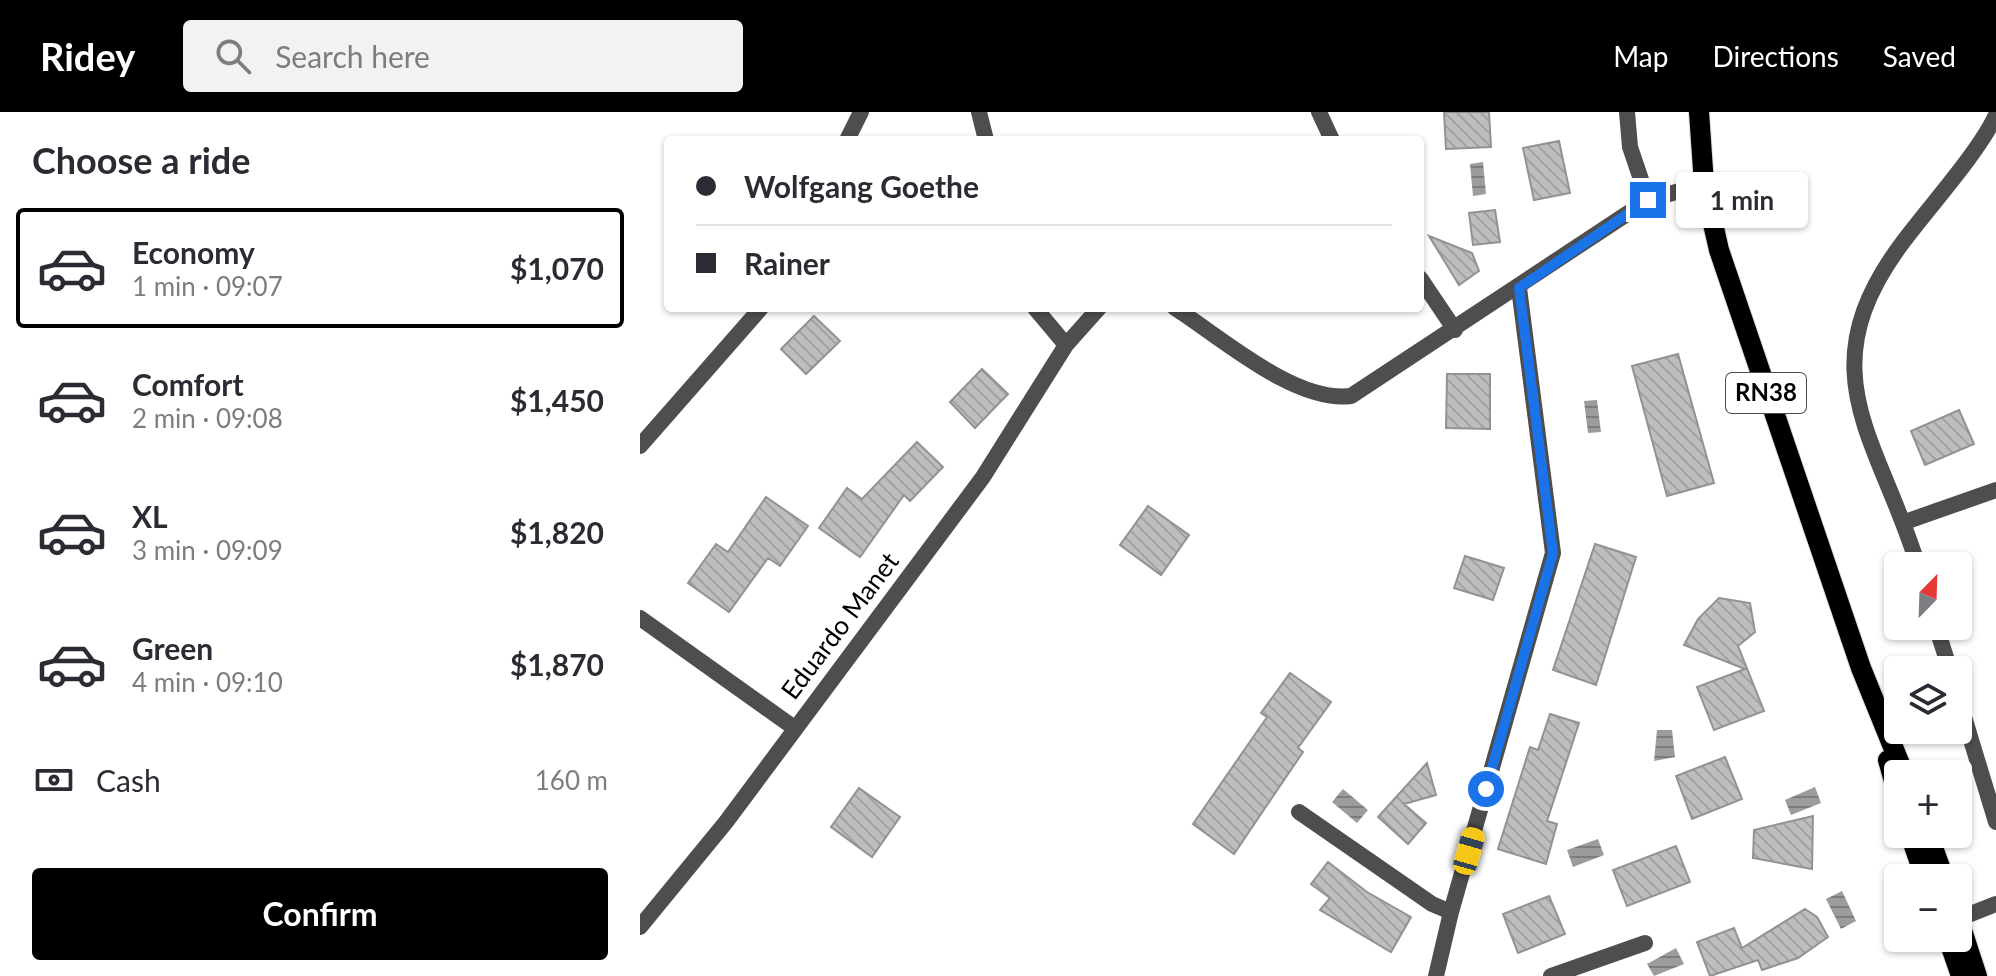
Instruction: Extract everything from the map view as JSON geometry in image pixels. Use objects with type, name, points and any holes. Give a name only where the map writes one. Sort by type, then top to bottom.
[{"type":"main road","name":"RN38","points":[[1699,112],[1704,184],[1719,250],[1861,668],[1888,760]]},
{"type":"main road","name":"RN38","points":[[1861,668],[1898,760]]},
{"type":"main road","points":[[1953,952],[1961,976]]},
{"type":"main road","points":[[1969,952],[1977,976]]},
{"type":"street","points":[[849,136],[861,112]]},
{"type":"street","points":[[979,112],[985,136]]},
{"type":"street","points":[[1319,112],[1330,136]]},
{"type":"street","points":[[1627,112],[1630,147],[1648,200]]},
{"type":"street","points":[[1914,552],[1905,522],[1865,433],[1853,387],[1856,337],[1871,295],[1896,252],[1996,115]]},
{"type":"street","points":[[1181,312],[1291,384],[1319,396],[1351,396],[1648,200],[1704,184]]},
{"type":"street","points":[[1424,284],[1455,330]]},
{"type":"street","points":[[1436,976],[1451,912],[1553,553],[1519,288]]},
{"type":"street","points":[[640,446],[757,312]]},
{"type":"street","points":[[1038,312],[1066,345]]},
{"type":"street","name":"Eduardo Manet","points":[[640,927],[726,822],[793,727],[983,477],[1066,345],[1095,312]]},
{"type":"street","points":[[1905,522],[1996,490]]},
{"type":"street","points":[[640,618],[793,727]]},
{"type":"street","points":[[1972,743],[1996,822]]},
{"type":"street","points":[[1299,812],[1432,904],[1451,912]]},
{"type":"street","points":[[1972,913],[1996,904]]},
{"type":"street","points":[[1551,976],[1645,943]]},
{"type":"shaded area","points":[[1483,162],[1486,194],[1473,196],[1470,164]]},
{"type":"shaded area","points":[[1597,400],[1601,432],[1588,433],[1584,401]]},
{"type":"shaded area","points":[[1657,730],[1672,730],[1675,757],[1654,761]]},
{"type":"shaded area","points":[[1815,787],[1821,803],[1791,815],[1785,800]]},
{"type":"shaded area","points":[[1343,789],[1368,810],[1357,823],[1332,802]]},
{"type":"shaded area","points":[[1598,839],[1604,855],[1573,867],[1567,850]]},
{"type":"shaded area","points":[[1842,891],[1856,921],[1841,929],[1826,899]]},
{"type":"shaded area","points":[[1676,948],[1684,964],[1654,976],[1647,964]]},
{"type":"building","points":[[1444,112],[1489,112],[1491,147],[1446,149]]},
{"type":"building","points":[[1559,141],[1570,193],[1534,200],[1523,148]]},
{"type":"building","points":[[1495,210],[1500,242],[1473,245],[1469,213]]},
{"type":"building","points":[[1429,236],[1472,253],[1479,271],[1459,285]]},
{"type":"building","points":[[814,316],[840,341],[806,374],[781,349]]},
{"type":"building","points":[[1678,354],[1714,483],[1667,496],[1632,366]]},
{"type":"building","points":[[982,369],[1008,394],[975,428],[950,402]]},
{"type":"building","points":[[1447,374],[1490,374],[1490,429],[1446,428]]},
{"type":"building","points":[[1959,410],[1974,444],[1925,465],[1911,431]]},
{"type":"building","points":[[917,442],[943,467],[910,501],[904,495],[860,557],[819,528],[847,488],[862,499]]},
{"type":"building","points":[[766,497],[808,526],[780,566],[768,558],[729,612],[688,583],[716,544],[728,552]]},
{"type":"building","points":[[1148,506],[1189,535],[1161,575],[1120,545]]},
{"type":"building","points":[[1595,544],[1636,557],[1596,685],[1553,670]]},
{"type":"building","points":[[1465,556],[1504,568],[1493,600],[1454,588]]},
{"type":"building","points":[[1719,598],[1750,603],[1755,632],[1738,646],[1764,711],[1714,730],[1697,687],[1745,669],[1684,645],[1698,619]]},
{"type":"building","points":[[1290,673],[1331,702],[1298,748],[1303,752],[1234,854],[1193,824],[1267,717],[1261,713]]},
{"type":"building","points":[[1550,714],[1579,723],[1547,821],[1557,824],[1546,864],[1498,849],[1530,747],[1538,750]]},
{"type":"building","points":[[1725,757],[1742,799],[1692,819],[1676,776]]},
{"type":"building","points":[[1427,763],[1436,795],[1404,804],[1426,823],[1408,844],[1378,817]]},
{"type":"building","points":[[859,788],[900,817],[872,857],[831,827]]},
{"type":"building","points":[[1813,816],[1812,869],[1753,858],[1754,830]]},
{"type":"building","points":[[1676,846],[1690,882],[1627,906],[1613,870]]},
{"type":"building","points":[[1328,862],[1367,892],[1411,917],[1391,952],[1320,910],[1330,898],[1311,884]]},
{"type":"building","points":[[1549,896],[1565,934],[1518,953],[1503,914]]},
{"type":"building","points":[[1805,909],[1817,917],[1828,937],[1798,958],[1762,970],[1758,960],[1710,976],[1697,942],[1734,928],[1742,948]]},
{"type":"route","points":[[1486,789],[1553,553],[1553,533],[1519,288],[1648,200]]}]
